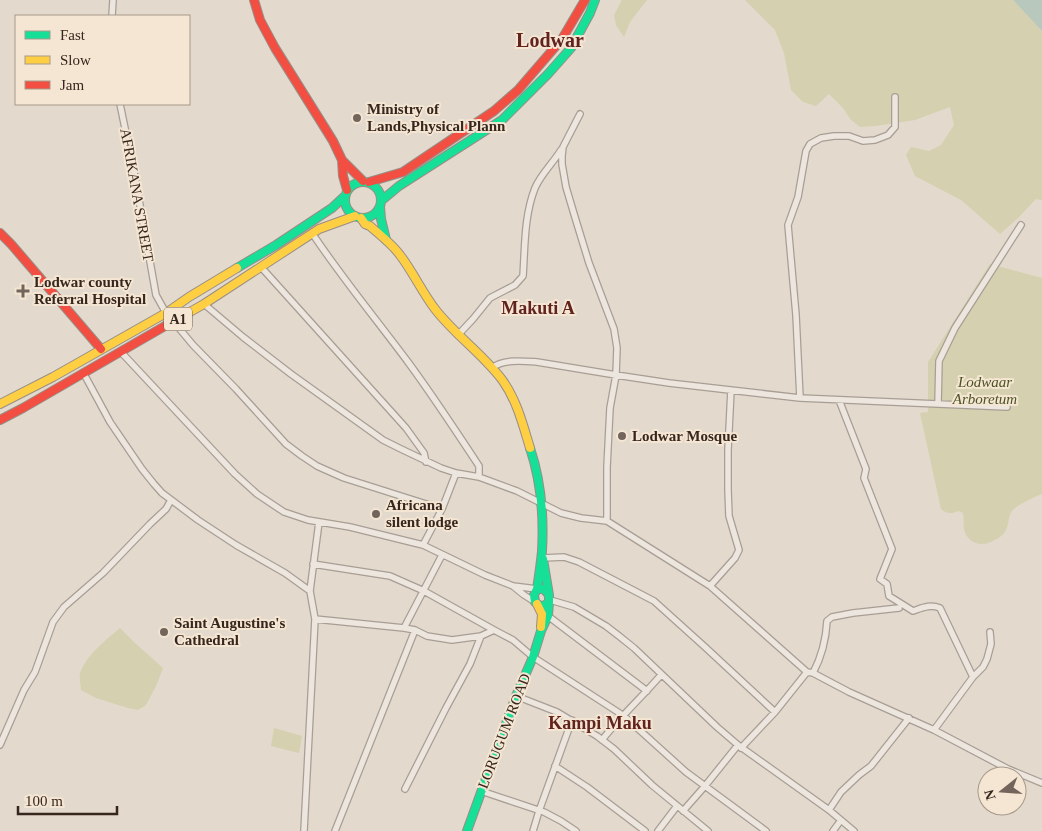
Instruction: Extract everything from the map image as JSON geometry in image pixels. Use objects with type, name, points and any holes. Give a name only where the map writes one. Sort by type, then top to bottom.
[{"type":"main road","points":[[254,0],[258,13],[275,48],[333,141],[342,160],[366,182],[374,185],[381,195],[381,219],[386,240]]},
{"type":"main road","name":"A1","points":[[0,404],[53,377],[166,313],[189,297],[276,245],[332,208],[356,182],[366,182],[403,172],[494,111],[518,90],[562,39],[585,0]]},
{"type":"main road","name":"A1","points":[[0,420],[84,374],[204,304],[319,229],[358,217],[367,218],[372,216],[399,186],[502,120],[571,48],[595,0]]},
{"type":"main road","points":[[342,160],[342,176],[346,193],[345,202],[350,213],[370,226],[400,254],[439,314],[492,368],[510,392],[535,463],[542,503],[542,555],[537,589],[534,595],[542,614],[541,631]]},
{"type":"main road","points":[[0,233],[101,349]]},
{"type":"main road","points":[[542,555],[549,599],[548,616]]},
{"type":"main road","points":[[537,589],[544,590],[549,599]]},
{"type":"main road","points":[[536,603],[544,606],[549,599]]},
{"type":"main road","name":"LORUGUM ROAD","points":[[467,831],[516,696],[548,616]]},
{"type":"street","points":[[112,15],[113,0]]},
{"type":"street","points":[[800,398],[796,315],[788,225],[798,197],[806,152],[810,144],[821,138],[848,136],[862,141],[869,141],[888,135],[895,127],[895,97]]},
{"type":"street","name":"AFRIKANA STREET","points":[[120,105],[156,295],[166,313]]},
{"type":"street","points":[[458,335],[490,298],[515,285],[524,276],[525,230],[535,187],[564,147],[580,114]]},
{"type":"street","points":[[564,147],[562,164],[566,188],[589,263],[614,329],[617,348],[616,375],[610,408],[607,521]]},
{"type":"street","points":[[938,404],[939,362],[955,328],[1021,225]]},
{"type":"street","points":[[312,233],[343,278],[440,406],[479,466],[479,477]]},
{"type":"street","points":[[261,267],[406,428],[424,453],[426,462]]},
{"type":"street","points":[[204,304],[243,337],[383,440],[426,462],[456,473],[479,477],[517,491],[560,513],[607,521],[710,586],[810,673],[910,718],[1008,769],[1042,783]]},
{"type":"street","points":[[173,321],[193,345],[286,444],[302,456],[317,466],[344,478],[442,509]]},
{"type":"street","points":[[121,352],[235,474],[257,494],[277,507],[291,515],[424,545],[442,555],[513,586],[536,603]]},
{"type":"street","points":[[492,368],[506,363],[527,361],[616,375],[800,398],[1007,407]]},
{"type":"street","points":[[84,374],[110,422],[154,484],[171,500],[205,524],[236,545],[275,566],[310,591]]},
{"type":"street","points":[[710,586],[735,558],[739,550],[728,507],[730,390]]},
{"type":"street","points":[[839,400],[866,469],[864,478],[892,549],[880,579],[887,584],[889,596],[913,611],[925,606],[940,608],[973,677]]},
{"type":"street","points":[[424,545],[442,509],[456,473]]},
{"type":"street","points":[[0,745],[24,690],[35,672],[54,622],[64,607],[103,573],[166,509],[171,500]]},
{"type":"street","points":[[304,831],[315,619],[310,591],[319,522]]},
{"type":"street","points":[[404,628],[442,555]]},
{"type":"street","points":[[542,555],[564,557],[579,562],[654,601],[775,712]]},
{"type":"street","points":[[313,564],[390,576],[424,591],[513,640],[533,657],[624,716],[686,772],[766,831]]},
{"type":"street","points":[[513,586],[537,589]]},
{"type":"street","points":[[549,599],[574,607],[606,626],[634,648],[740,747],[829,810],[854,831]]},
{"type":"street","points":[[683,811],[810,673],[820,659],[827,621],[832,617],[854,613],[899,608]]},
{"type":"street","points":[[548,616],[647,691]]},
{"type":"street","points":[[315,619],[404,628],[415,630],[427,636],[452,640],[481,636],[494,630]]},
{"type":"street","points":[[335,831],[415,630]]},
{"type":"street","points":[[934,730],[973,677],[983,668],[991,644],[990,632]]},
{"type":"street","points":[[405,789],[470,664],[481,636]]},
{"type":"street","points":[[602,740],[613,725],[624,716],[661,675]]},
{"type":"street","points":[[516,696],[557,712],[602,740],[676,806],[708,831]]},
{"type":"street","points":[[829,810],[841,792],[871,766],[910,718]]},
{"type":"street","points":[[533,831],[538,811],[572,720]]},
{"type":"street","points":[[555,766],[587,787],[645,831]]},
{"type":"street","points":[[481,791],[544,812],[576,831]]},
{"type":"street","points":[[658,831],[676,806]]},
{"type":"street","points":[[833,831],[841,820]]},
{"type":"green space","points":[[622,0],[647,0],[630,22],[624,37],[616,25],[614,15]]},
{"type":"green space","points":[[745,0],[1013,0],[1042,31],[1042,200],[1036,199],[1000,234],[961,200],[915,176],[906,155],[911,147],[929,151],[941,145],[954,125],[950,107],[915,120],[860,127],[851,120],[843,108],[829,94],[816,106],[803,102],[791,90],[784,53],[775,30]]},
{"type":"green space","name":"Lodwaar Arboretum","points":[[990,264],[1042,278],[1042,494],[1014,509],[1009,518],[1007,528],[998,538],[991,542],[978,544],[968,537],[964,529],[963,513],[959,511],[949,513],[941,509],[920,413],[928,412],[928,362]]},
{"type":"green space","points":[[120,628],[163,668],[146,705],[138,710],[96,698],[81,690],[80,674],[86,661]]},
{"type":"green space","points":[[274,728],[302,736],[299,753],[271,746]]},
{"type":"shaded area","points":[[1013,0],[1042,0],[1042,31]]},
{"type":"traffic: fast","points":[[381,201],[399,186],[502,120],[571,48],[595,0]]},
{"type":"traffic: fast","points":[[363,182],[370,183],[376,187],[380,193],[381,200],[380,207],[376,213],[370,217],[363,218],[356,217],[350,213],[346,207],[345,200],[346,193],[350,187],[356,183],[363,182]]},
{"type":"traffic: fast","points":[[237,268],[332,208],[345,196]]},
{"type":"traffic: fast","points":[[380,207],[386,240]]},
{"type":"traffic: fast","points":[[530,448],[537,473],[543,525],[537,589]]},
{"type":"traffic: fast","points":[[543,559],[549,595]]},
{"type":"traffic: fast","points":[[537,589],[544,589],[549,595],[549,602],[545,605],[540,606],[535,602],[534,595],[537,589]]},
{"type":"traffic: fast","points":[[467,831],[516,696],[548,616],[549,602]]},
{"type":"traffic: slow","points":[[165,326],[204,304],[319,229],[355,216]]},
{"type":"traffic: slow","points":[[361,218],[365,224],[370,226],[397,251],[435,309],[503,381],[516,405],[530,448]]},
{"type":"traffic: slow","points":[[0,404],[53,377],[166,313],[237,268]]},
{"type":"traffic: slow","points":[[537,604],[542,614],[541,627]]},
{"type":"traffic: jam","points":[[254,0],[260,20],[275,48],[333,141],[342,160],[343,176],[347,190]]},
{"type":"traffic: jam","points":[[369,182],[403,172],[494,111],[518,90],[562,39],[585,0]]},
{"type":"traffic: jam","points":[[342,160],[363,181]]},
{"type":"traffic: jam","points":[[0,233],[101,349]]},
{"type":"traffic: jam","points":[[0,420],[165,326]]},
{"type":"place","name":"Ministry of Lands,Physical Plann","points":[[357,118]]},
{"type":"place","name":"Lodwar county Referral Hospital","points":[[23,291]]},
{"type":"place","name":"Lodwar Mosque","points":[[622,436]]},
{"type":"place","name":"Africana silent lodge","points":[[376,514]]},
{"type":"place","name":"Saint Augustine's Cathedral","points":[[164,632]]},
{"type":"district","name":"Lodwar","points":[[550,40]]},
{"type":"district","name":"Makuti A","points":[[538,308]]},
{"type":"district","name":"Kampi Maku","points":[[600,723]]}]
